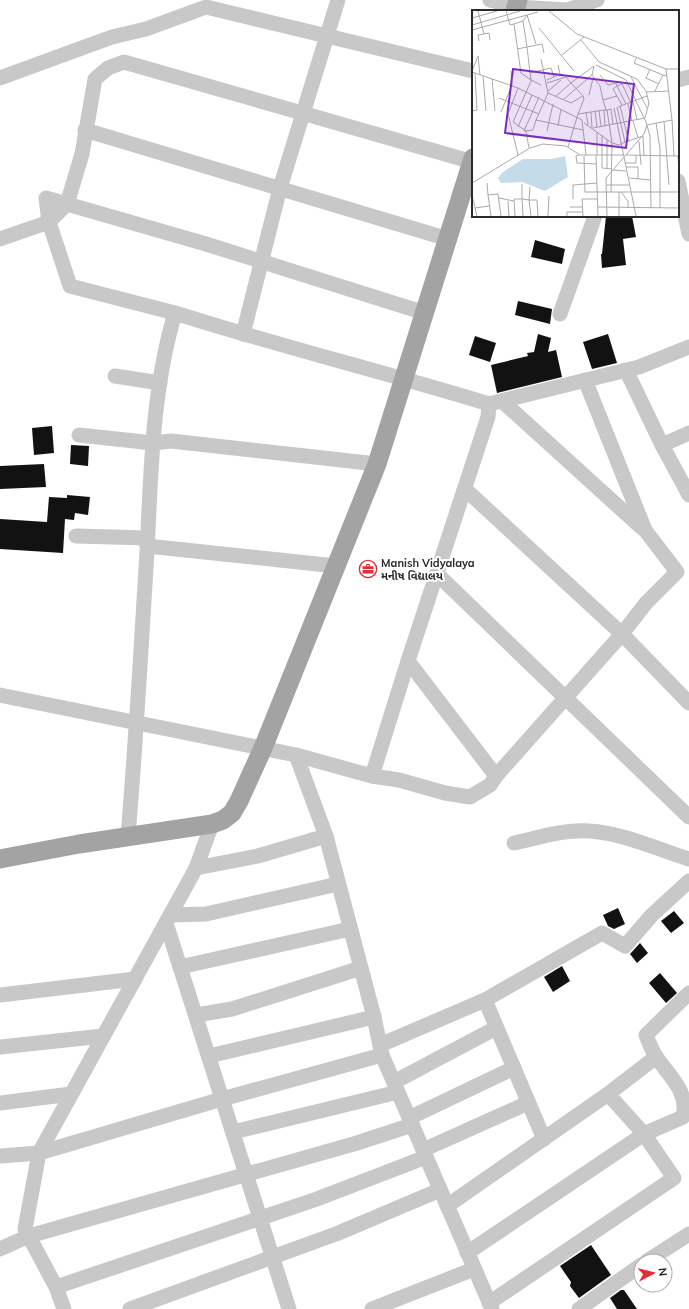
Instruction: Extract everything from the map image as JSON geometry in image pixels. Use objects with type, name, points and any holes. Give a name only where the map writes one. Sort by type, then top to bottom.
[{"type":"main road","points":[[0,859],[128,836],[212,824],[223,820],[232,812],[239,801],[263,748],[377,464],[472,163]]},
{"type":"street","points":[[243,334],[260,261],[280,188],[338,0]]},
{"type":"street","points":[[490,0],[517,6],[567,10],[597,0]]},
{"type":"street","points":[[0,78],[112,37],[146,30],[206,7],[472,71]]},
{"type":"street","points":[[67,204],[82,154],[95,79],[108,68],[124,62],[472,160]]},
{"type":"street","points":[[679,80],[689,77]]},
{"type":"street","points":[[85,130],[448,239]]},
{"type":"street","points":[[679,181],[689,178]]},
{"type":"street","points":[[679,186],[689,234]]},
{"type":"street","points":[[0,695],[296,755],[372,776],[399,780],[445,793],[470,797],[490,785],[496,776],[622,634],[646,603],[677,572],[645,530],[495,402],[243,334],[175,313],[70,286],[49,222],[46,198],[260,261],[424,313]]},
{"type":"street","points":[[560,314],[595,217]]},
{"type":"street","points":[[0,239],[49,222]]},
{"type":"street","points":[[128,836],[137,723],[153,443],[164,349],[175,313]]},
{"type":"street","points":[[495,402],[639,367],[689,347]]},
{"type":"street","points":[[626,370],[662,445],[689,495]]},
{"type":"street","points":[[115,376],[160,383]]},
{"type":"street","points":[[585,380],[645,530]]},
{"type":"street","points":[[372,776],[408,660],[488,417],[495,402]]},
{"type":"street","points":[[662,445],[689,433]]},
{"type":"street","points":[[79,435],[153,443],[170,441],[377,464]]},
{"type":"street","points":[[465,489],[622,634],[689,703]]},
{"type":"street","points":[[76,536],[147,542],[336,566]]},
{"type":"street","points":[[437,574],[689,817]]},
{"type":"street","points":[[408,660],[496,776]]},
{"type":"street","points":[[296,755],[326,836],[374,1017],[381,1050],[490,1306],[674,1178],[644,1134],[608,1094]]},
{"type":"street","points":[[64,1309],[56,1287],[25,1229],[39,1153],[196,868],[212,824]]},
{"type":"street","points":[[514,843],[546,834],[588,831],[633,839],[689,859]]},
{"type":"street","points":[[196,868],[258,856],[326,836]]},
{"type":"street","points":[[0,1156],[39,1153],[381,1050],[485,1000],[602,933],[625,946],[652,915],[689,882]]},
{"type":"street","points":[[168,919],[206,914],[338,884]]},
{"type":"street","points":[[168,919],[180,967],[289,1309]]},
{"type":"street","points":[[180,967],[350,929]]},
{"type":"street","points":[[196,1015],[232,1009],[361,968]]},
{"type":"street","points":[[0,995],[135,979]]},
{"type":"street","points":[[467,1253],[644,1134],[683,1117],[687,1108],[684,1092],[656,1057],[646,1035],[689,993]]},
{"type":"street","points":[[485,1000],[544,1139]]},
{"type":"street","points":[[208,1056],[374,1017]]},
{"type":"street","points":[[233,1132],[396,1087],[496,1028]]},
{"type":"street","points":[[0,1047],[104,1036]]},
{"type":"street","points":[[447,1206],[608,1094],[656,1057]]},
{"type":"street","points":[[0,1249],[29,1236],[357,1142],[410,1121],[514,1068]]},
{"type":"street","points":[[0,1103],[71,1094]]},
{"type":"street","points":[[56,1287],[317,1199],[424,1154],[528,1103]]},
{"type":"street","points":[[130,1309],[272,1256],[336,1234],[440,1190]]},
{"type":"street","points":[[659,1253],[689,1234]]},
{"type":"street","points":[[372,1309],[474,1269]]},
{"type":"street","points":[[579,1309],[633,1271]]},
{"type":"building","points":[[606,217],[632,217],[636,237],[623,239],[626,265],[602,268]]},
{"type":"building","points":[[535,240],[565,249],[562,264],[531,257]]},
{"type":"building","points":[[518,301],[552,309],[550,324],[515,315]]},
{"type":"building","points":[[538,334],[551,338],[548,352],[556,350],[562,377],[497,393],[491,365],[528,356],[527,353],[534,352]]},
{"type":"building","points":[[608,334],[617,363],[592,369],[583,342]]},
{"type":"building","points":[[475,336],[496,343],[490,362],[469,355]]},
{"type":"building","points":[[52,426],[54,453],[34,455],[32,428]]},
{"type":"building","points":[[71,445],[89,446],[88,466],[70,464]]},
{"type":"building","points":[[44,464],[46,487],[0,489],[0,466]]},
{"type":"building","points":[[67,495],[90,497],[88,515],[75,513],[74,520],[65,519],[63,553],[0,549],[0,519],[47,522],[49,497],[67,498]]},
{"type":"building","points":[[618,908],[625,924],[614,929],[608,926],[603,915]]},
{"type":"building","points":[[674,911],[684,923],[671,933],[661,921]]},
{"type":"building","points":[[640,943],[648,953],[637,963],[630,954]]},
{"type":"building","points":[[562,966],[570,981],[553,992],[544,977]]},
{"type":"building","points":[[660,973],[677,993],[666,1003],[649,983]]},
{"type":"building","points":[[591,1245],[611,1275],[579,1298],[570,1286],[571,1282],[560,1266]]},
{"type":"building","points":[[621,1290],[624,1290],[637,1309],[617,1309],[610,1298]]},
{"type":"place","name":"Manish Vidyalaya મનીષ વિદ્યાલય","points":[[368,569]]}]
